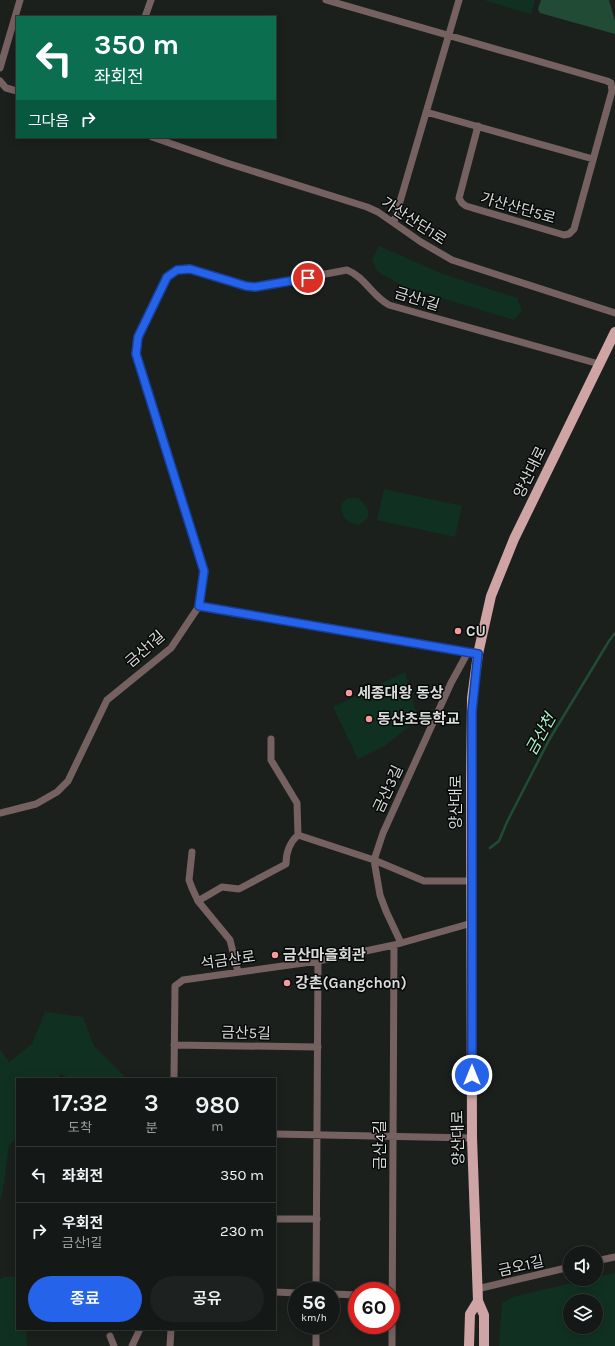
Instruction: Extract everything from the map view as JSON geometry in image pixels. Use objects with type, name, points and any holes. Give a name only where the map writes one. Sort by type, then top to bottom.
[{"type":"main road","name":"양산대로","points":[[484,1346],[484,1315],[478,1301],[472,1138],[473,653],[491,596],[514,539],[615,332]]},
{"type":"main road","name":"양산대로","points":[[469,1346],[470,1314],[478,1301]]},
{"type":"street","points":[[0,68],[20,0]]},
{"type":"street","points":[[145,16],[151,0]]},
{"type":"street","points":[[326,0],[448,36]]},
{"type":"street","points":[[394,222],[459,0]]},
{"type":"street","name":"가산산단5로","points":[[448,36],[611,83],[612,91],[574,229],[568,234],[564,234],[462,204],[459,198],[478,126]]},
{"type":"street","points":[[0,81],[6,88],[16,91]]},
{"type":"street","points":[[426,112],[593,159]]},
{"type":"street","name":"가산산단1로","points":[[155,138],[367,206],[452,260],[615,313]]},
{"type":"street","name":"금산1길","points":[[0,813],[36,804],[57,792],[68,781],[106,700],[171,648],[199,606],[204,571],[136,354],[138,337],[167,277],[177,270],[190,269],[246,286],[255,287],[347,270],[358,276],[382,302],[389,305],[599,364]]},
{"type":"street","points":[[199,606],[473,653]]},
{"type":"street","name":"금산3길","points":[[398,944],[380,895],[374,860],[383,833],[451,683],[473,653]]},
{"type":"street","points":[[271,739],[271,760],[297,803],[298,835]]},
{"type":"street","points":[[298,835],[374,860],[424,881],[472,881]]},
{"type":"street","points":[[198,902],[222,887],[239,889],[286,864],[286,855],[292,840],[298,835]]},
{"type":"street","points":[[192,852],[189,880],[198,902],[230,940],[238,972]]},
{"type":"street","name":"석금산로","points":[[174,1078],[175,986],[184,980],[318,961],[398,944],[472,923]]},
{"type":"street","name":"금산4길","points":[[392,1282],[393,1136],[398,944]]},
{"type":"street","points":[[316,1282],[318,961]]},
{"type":"street","name":"금산5길","points":[[174,1045],[318,1047]]},
{"type":"street","points":[[276,1134],[472,1138]]},
{"type":"street","points":[[276,1219],[317,1219]]},
{"type":"street","points":[[603,1259],[615,1256]]},
{"type":"street","name":"금오1길","points":[[478,1289],[563,1269]]},
{"type":"street","points":[[276,1292],[288,1293]]},
{"type":"street","points":[[132,1346],[140,1330]]},
{"type":"street","points":[[170,1346],[171,1330]]},
{"type":"street","points":[[316,1334],[316,1346]]},
{"type":"street","name":"금산4길","points":[[392,1334],[392,1346]]},
{"type":"street","points":[[110,1336],[114,1346]]},
{"type":"shaded area","points":[[484,0],[535,0],[531,14]]},
{"type":"shaded area","points":[[541,0],[609,0],[615,21],[615,34],[540,13],[538,9]]},
{"type":"shaded area","points":[[379,246],[443,274],[517,298],[522,311],[514,320],[403,286],[377,271],[372,259]]},
{"type":"shaded area","points":[[384,489],[462,506],[455,537],[377,520]]},
{"type":"shaded area","points":[[347,498],[358,498],[368,509],[367,518],[359,525],[351,523],[344,517],[341,505]]},
{"type":"shaded area","points":[[405,672],[418,719],[386,745],[358,759],[333,707]]},
{"type":"shaded area","points":[[45,1012],[83,1017],[94,1046],[126,1078],[68,1078],[61,1074],[58,1078],[16,1078],[16,1139],[9,1145],[2,1195],[0,1199],[0,1049],[9,1062],[32,1044]]},
{"type":"shaded area","points":[[615,1273],[615,1346],[499,1346],[502,1303],[513,1297],[563,1285],[603,1286],[603,1276]]},
{"type":"shaded area","points":[[5,1277],[16,1277],[16,1330],[26,1330],[27,1346],[0,1346],[0,1279]]},
{"type":"waterway","name":"금산천","points":[[490,848],[499,841],[507,822],[549,740],[615,633]]},
{"type":"place","name":"CU","points":[[458,631]]},
{"type":"place","name":"세종대왕 동상","points":[[349,693]]},
{"type":"place","name":"동산초등학교","points":[[369,719]]},
{"type":"place","name":"금산마을회관","points":[[275,955]]},
{"type":"place","name":"강촌(Gangchon)","points":[[287,983]]},
{"type":"route","points":[[308,278],[255,287],[246,286],[190,269],[177,270],[167,277],[138,337],[136,354],[204,571],[199,606],[478,654],[472,698],[472,1075]]}]
